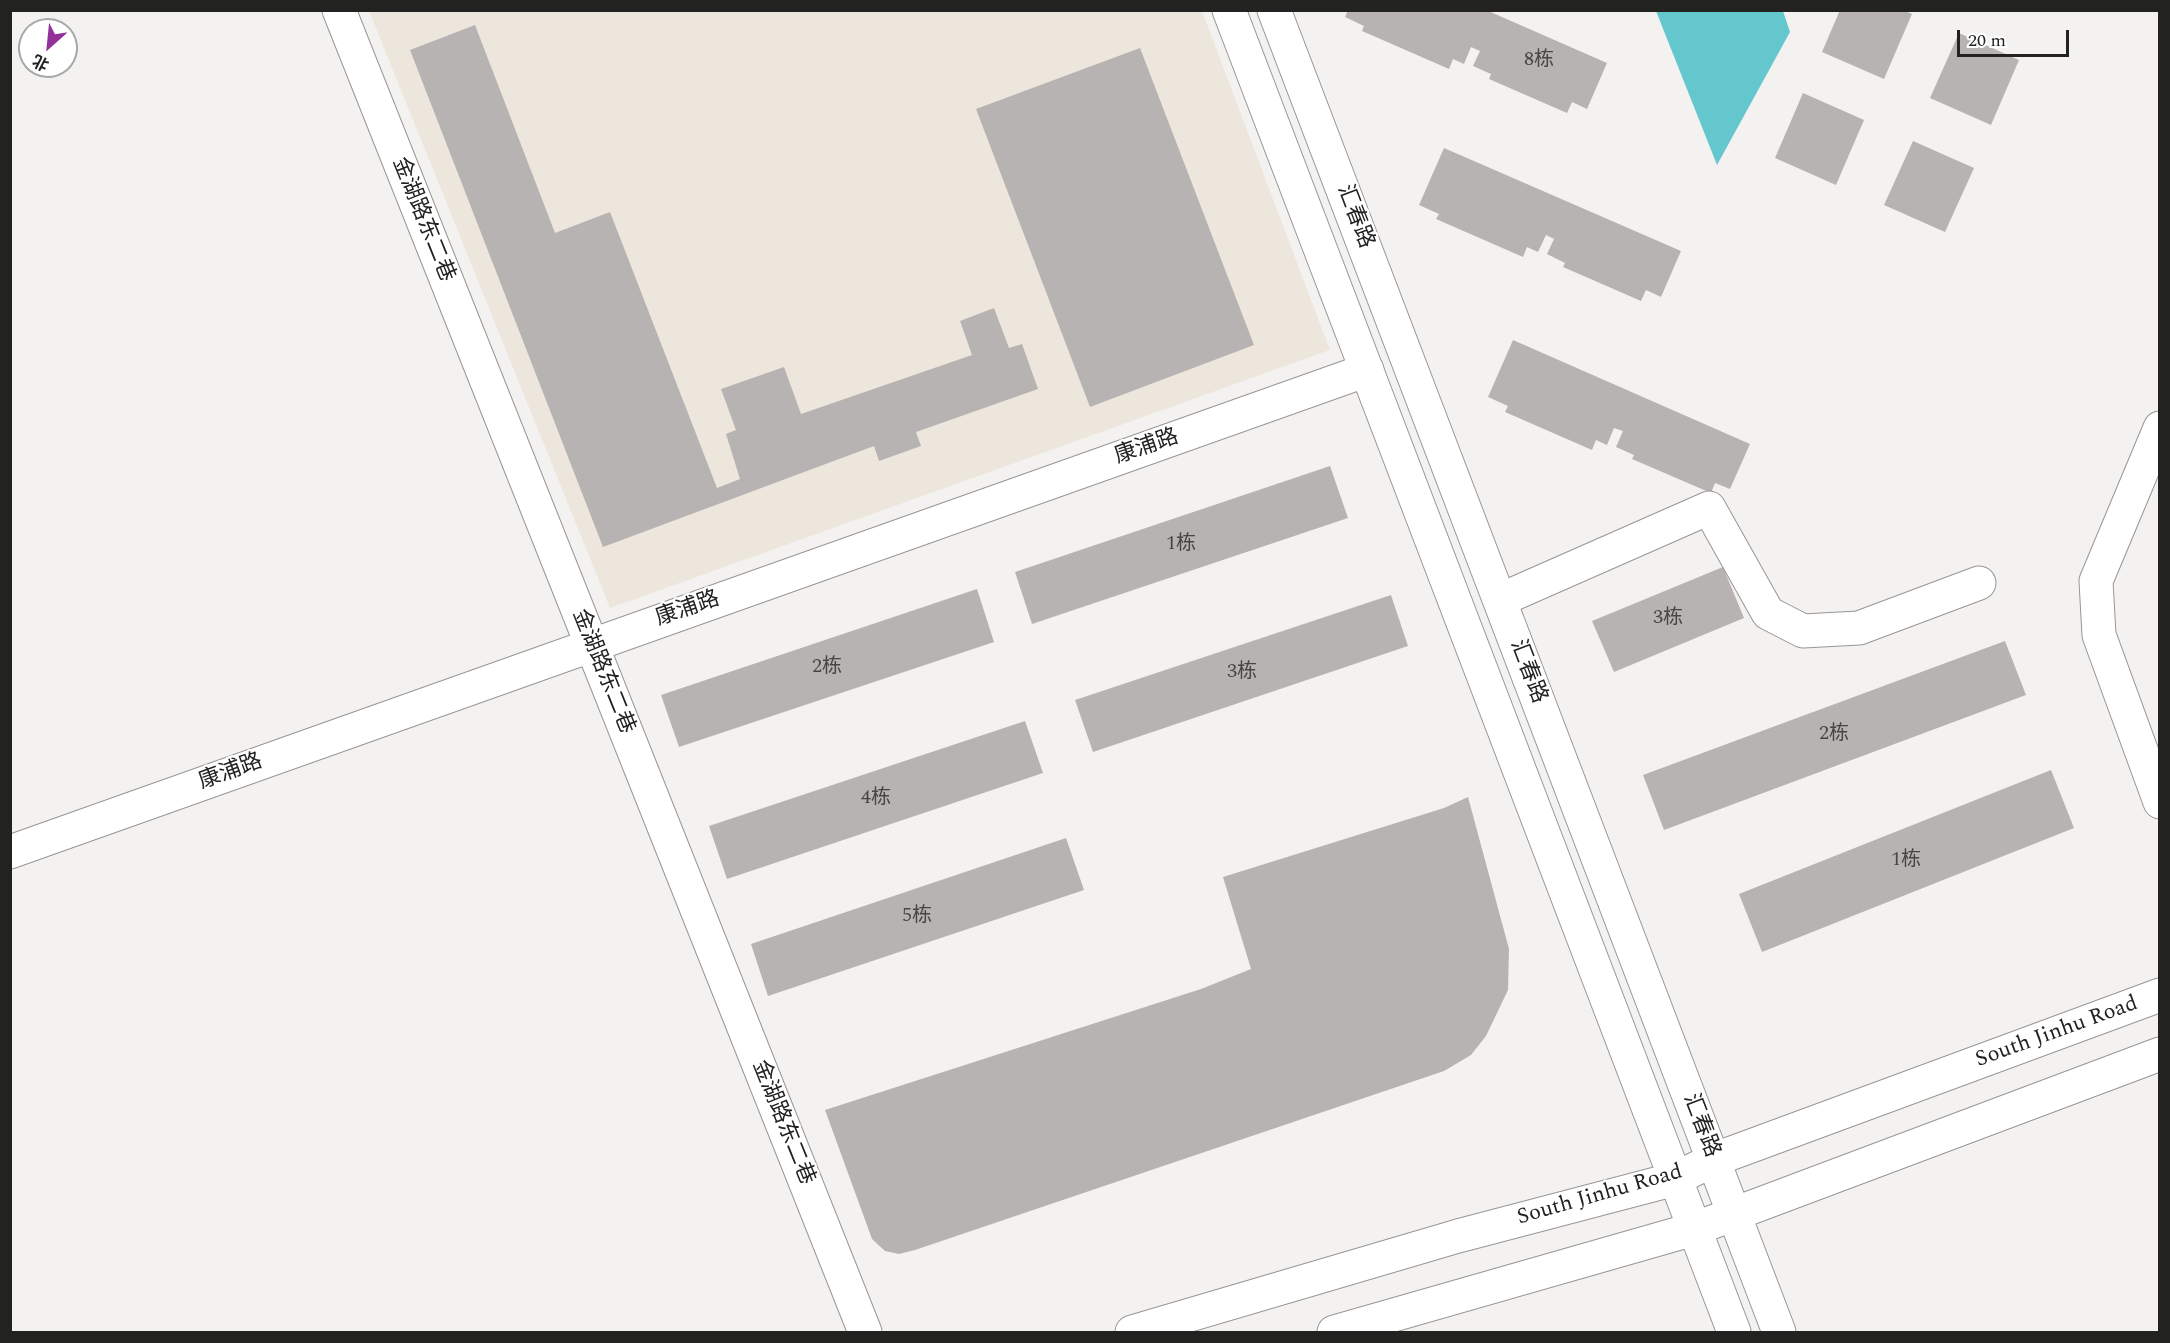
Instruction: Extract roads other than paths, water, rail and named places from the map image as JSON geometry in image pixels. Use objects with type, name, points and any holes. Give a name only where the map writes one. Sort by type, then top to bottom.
[{"type":"main road","name":"金湖路东二巷","points":[[339,10],[866,1332]]},
{"type":"main road","name":"汇春路","points":[[1229,10],[1734,1332]]},
{"type":"main road","name":"汇春路","points":[[1274,10],[1779,1332]]},
{"type":"main road","name":"康浦路","points":[[10,852],[590,644],[1367,370]]},
{"type":"main road","points":[[2160,428],[2096,581],[2099,635],[2160,802]]},
{"type":"main road","points":[[1500,600],[1709,508],[1768,613],[1803,631],[1859,628],[1979,583]]},
{"type":"main road","name":"South Jinhu Road","points":[[1132,1332],[1458,1236],[1675,1179],[1713,1160],[2160,995]]},
{"type":"main road","points":[[1334,1332],[1694,1229],[2160,1054]]},
{"type":"water","points":[[1656,11],[1783,11],[1790,32],[1717,165]]}]
